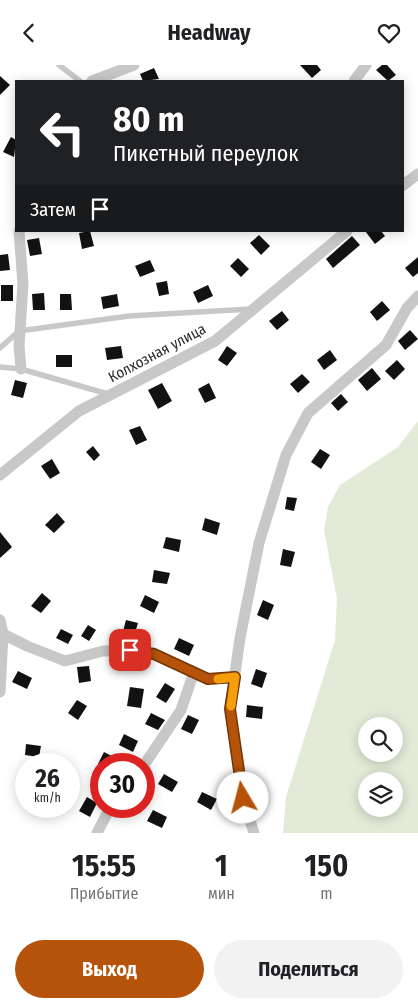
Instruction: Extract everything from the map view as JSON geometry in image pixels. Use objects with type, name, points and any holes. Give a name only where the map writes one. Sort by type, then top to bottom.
[{"type":"street","points":[[95,80],[134,65]]},
{"type":"street","points":[[355,80],[366,65]]},
{"type":"street","points":[[404,184],[418,174]]},
{"type":"street","points":[[19,232],[23,284],[19,331],[21,369]]},
{"type":"street","name":"Колхозная улица","points":[[0,475],[79,411],[215,341],[346,232]]},
{"type":"street","points":[[254,833],[243,798],[230,709],[259,543],[286,455],[308,413],[386,345],[407,308],[418,296]]},
{"type":"street","points":[[0,620],[3,634],[0,692]]},
{"type":"street","points":[[3,634],[65,661],[103,651],[130,650],[154,654],[208,679],[235,677]]},
{"type":"street","points":[[152,753],[181,710],[194,671]]},
{"type":"street","points":[[97,833],[105,818]]},
{"type":"lane","points":[[59,65],[79,80]]},
{"type":"lane","points":[[0,348],[19,331],[129,315],[253,309]]},
{"type":"lane","points":[[0,367],[21,369],[110,395]]},
{"type":"green space","points":[[418,421],[418,833],[283,833],[286,797],[335,640],[337,599],[324,530],[328,507],[340,485],[398,447]]},
{"type":"building","points":[[300,65],[317,65],[321,70],[312,78]]},
{"type":"building","points":[[382,65],[387,65],[396,75],[387,80],[376,70]]},
{"type":"building","points":[[154,68],[159,79],[143,80],[140,74]]},
{"type":"building","points":[[0,76],[10,85],[0,95]]},
{"type":"building","points":[[11,137],[15,139],[14,157],[3,152]]},
{"type":"building","points":[[90,232],[94,246],[82,249],[79,233]]},
{"type":"building","points":[[366,232],[382,232],[385,236],[375,244]]},
{"type":"building","points":[[259,235],[270,246],[261,255],[250,243]]},
{"type":"building","points":[[352,236],[360,245],[333,268],[326,259]]},
{"type":"building","points":[[39,238],[42,254],[30,256],[27,240]]},
{"type":"building","points":[[8,254],[10,270],[0,271],[0,255]]},
{"type":"building","points":[[418,257],[418,273],[413,277],[405,268]]},
{"type":"building","points":[[238,258],[249,269],[241,277],[230,266]]},
{"type":"building","points":[[150,260],[155,271],[140,277],[135,266]]},
{"type":"building","points":[[167,281],[169,294],[159,296],[156,283]]},
{"type":"building","points":[[1,285],[13,285],[13,301],[1,301]]},
{"type":"building","points":[[208,285],[213,296],[198,303],[193,292]]},
{"type":"building","points":[[44,293],[45,310],[33,310],[32,294]]},
{"type":"building","points":[[60,294],[71,294],[72,310],[60,310]]},
{"type":"building","points":[[117,294],[119,306],[103,309],[101,297]]},
{"type":"building","points":[[382,301],[390,310],[377,321],[370,312]]},
{"type":"building","points":[[282,311],[289,320],[277,330],[269,321]]},
{"type":"building","points":[[410,330],[418,339],[405,350],[398,341]]},
{"type":"building","points":[[121,346],[123,358],[107,360],[105,348]]},
{"type":"building","points":[[227,346],[237,353],[227,366],[218,360]]},
{"type":"building","points":[[330,350],[337,360],[324,370],[317,360]]},
{"type":"building","points":[[56,355],[72,355],[72,367],[56,367]]},
{"type":"building","points":[[397,360],[405,369],[394,380],[385,371]]},
{"type":"building","points":[[372,368],[381,379],[367,391],[358,380]]},
{"type":"building","points":[[302,374],[310,382],[298,393],[290,384]]},
{"type":"building","points":[[15,380],[27,383],[23,398],[11,395]]},
{"type":"building","points":[[162,383],[172,401],[158,409],[148,390]]},
{"type":"building","points":[[209,383],[216,398],[205,403],[198,389]]},
{"type":"building","points":[[341,394],[348,402],[338,411],[331,403]]},
{"type":"building","points":[[140,426],[147,440],[136,445],[129,430]]},
{"type":"building","points":[[93,446],[100,455],[94,461],[86,452]]},
{"type":"building","points":[[320,449],[330,455],[321,469],[311,462]]},
{"type":"building","points":[[52,459],[60,473],[50,479],[41,466]]},
{"type":"building","points":[[287,497],[297,498],[294,511],[285,509]]},
{"type":"building","points":[[57,513],[65,522],[54,533],[45,525]]},
{"type":"building","points":[[205,518],[220,523],[217,535],[202,530]]},
{"type":"building","points":[[0,532],[12,547],[0,558]]},
{"type":"building","points":[[166,537],[181,540],[179,552],[163,548]]},
{"type":"building","points":[[283,549],[295,552],[291,567],[280,565]]},
{"type":"building","points":[[154,570],[170,573],[167,584],[152,582]]},
{"type":"building","points":[[42,593],[51,601],[41,613],[31,606]]},
{"type":"building","points":[[145,595],[159,602],[154,613],[140,606]]},
{"type":"building","points":[[263,600],[274,605],[268,620],[257,615]]},
{"type":"building","points":[[126,620],[138,623],[133,639],[122,635]]},
{"type":"building","points":[[88,625],[96,630],[89,641],[81,636]]},
{"type":"building","points":[[61,629],[73,635],[68,644],[56,638]]},
{"type":"building","points":[[179,638],[194,645],[189,656],[174,649]]},
{"type":"building","points":[[89,666],[91,681],[79,683],[77,667]]},
{"type":"building","points":[[256,669],[267,673],[262,688],[251,684]]},
{"type":"building","points":[[18,671],[32,678],[27,689],[12,682]]},
{"type":"building","points":[[165,683],[175,689],[166,703],[156,697]]},
{"type":"building","points":[[130,687],[144,689],[141,708],[127,706]]},
{"type":"building","points":[[77,700],[87,706],[78,720],[68,713]]},
{"type":"building","points":[[247,705],[263,707],[262,719],[246,717]]},
{"type":"building","points":[[151,713],[165,720],[158,730],[145,724]]},
{"type":"building","points":[[188,715],[199,720],[192,734],[181,729]]},
{"type":"building","points":[[124,734],[138,741],[133,752],[119,745]]},
{"type":"building","points":[[26,744],[41,746],[40,753],[25,753]]},
{"type":"building","points":[[164,774],[178,782],[172,792],[158,784]]},
{"type":"building","points":[[202,792],[217,799],[211,810],[197,802]]},
{"type":"building","points":[[87,797],[90,799],[90,817],[80,812]]},
{"type":"building","points":[[155,811],[167,817],[162,828],[147,821],[149,818],[155,818]]},
{"type":"slow traffic","points":[[218,679],[235,677],[231,706]]},
{"type":"route","points":[[130,650],[154,654],[208,679],[235,677],[230,709],[243,798]]}]
